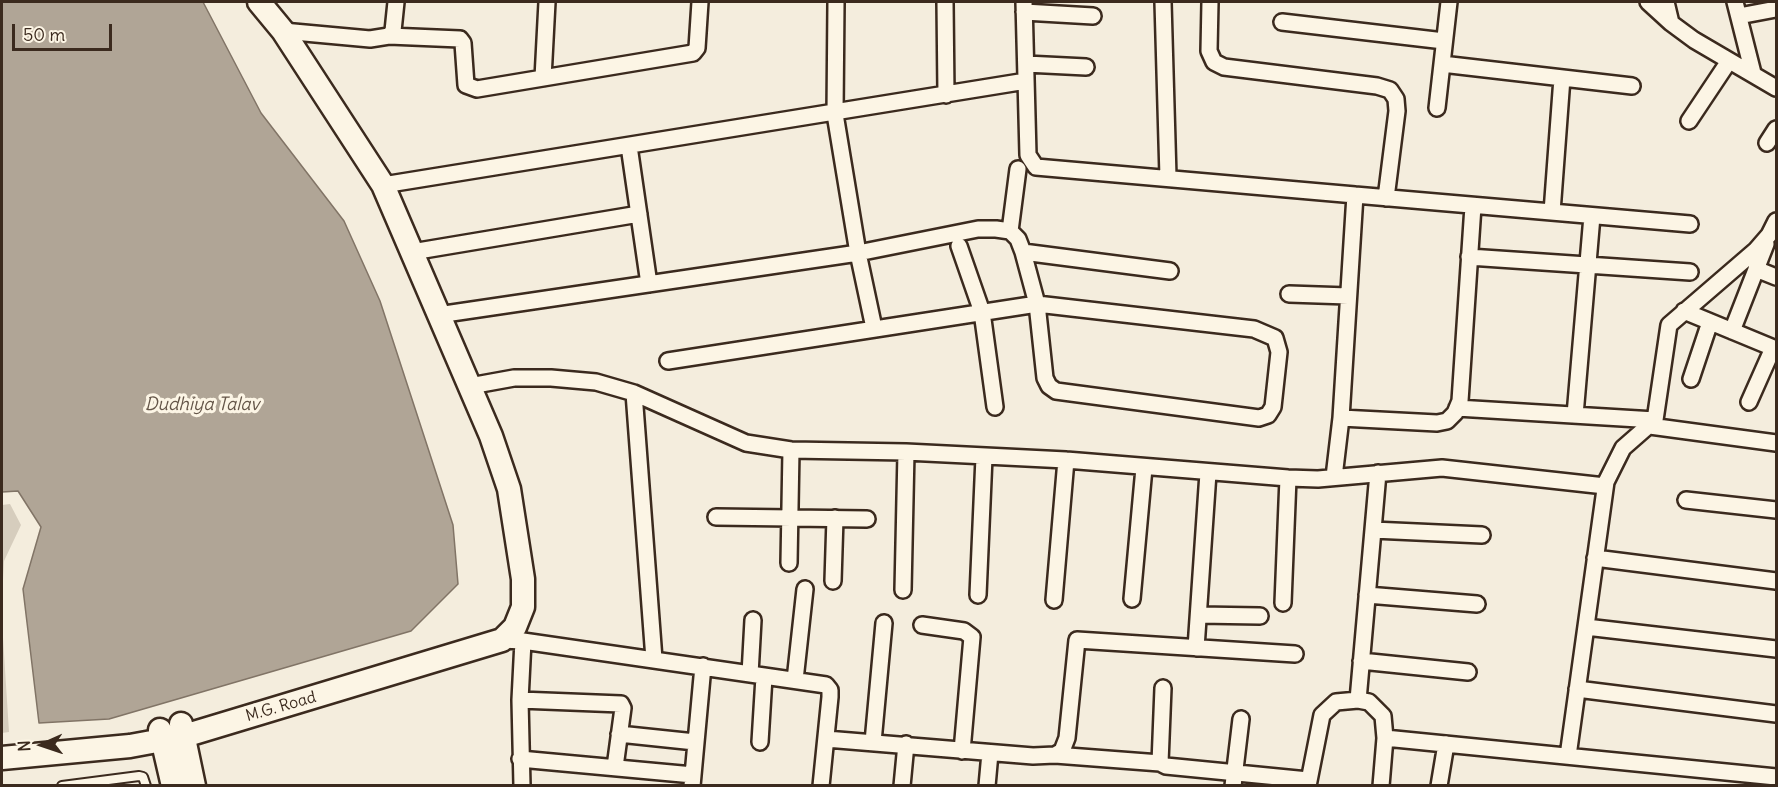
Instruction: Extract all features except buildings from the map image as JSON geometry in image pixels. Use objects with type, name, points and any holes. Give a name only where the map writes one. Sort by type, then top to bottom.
[{"type":"main road","points":[[259,2],[283,31],[383,185],[470,386],[509,489],[518,538],[523,608],[512,640]]},
{"type":"main road","points":[[2,747],[172,733],[290,691],[438,652],[481,637],[499,629],[510,618],[523,593]]},
{"type":"main road","name":"M.G. Road","points":[[2,758],[130,747],[172,733],[512,640]]},
{"type":"main road","points":[[172,733],[173,786]]},
{"type":"main road","points":[[172,733],[194,786]]},
{"type":"street","points":[[389,36],[393,30],[396,2]]},
{"type":"street","points":[[543,78],[547,2]]},
{"type":"street","points":[[283,31],[370,39],[389,36],[460,39],[463,43],[464,80],[469,88],[693,53],[697,48],[700,2]]},
{"type":"street","points":[[836,2],[835,114],[858,253],[874,328]]},
{"type":"street","points":[[945,2],[946,95]]},
{"type":"street","points":[[1163,2],[1168,177]]},
{"type":"street","points":[[1210,2],[1209,51],[1214,62],[1224,67],[1377,86],[1390,90],[1396,99],[1397,111],[1386,198]]},
{"type":"street","points":[[1437,108],[1449,2]]},
{"type":"street","points":[[1648,2],[1671,23],[1776,88]]},
{"type":"street","points":[[1666,2],[1671,23]]},
{"type":"street","points":[[1093,16],[1024,7],[1028,155],[1036,167],[1690,224]]},
{"type":"street","points":[[1753,73],[1737,9],[1776,9]]},
{"type":"street","points":[[1282,22],[1444,41]]},
{"type":"street","points":[[1689,121],[1729,61]]},
{"type":"street","points":[[1026,64],[1086,67]]},
{"type":"street","points":[[1442,64],[1632,86]]},
{"type":"street","points":[[1552,212],[1562,78]]},
{"type":"street","points":[[383,185],[748,125],[835,114],[1026,81]]},
{"type":"street","points":[[1767,143],[1776,129]]},
{"type":"street","points":[[629,146],[649,284]]},
{"type":"street","points":[[1010,231],[1018,169]]},
{"type":"street","points":[[1334,477],[1341,417],[1354,195]]},
{"type":"street","points":[[1341,417],[1437,423],[1447,421],[1457,408],[1473,206]]},
{"type":"street","points":[[412,252],[639,214]]},
{"type":"street","points":[[1575,415],[1592,216]]},
{"type":"street","points":[[1732,331],[1776,221]]},
{"type":"street","points":[[438,315],[858,253],[978,229],[1010,231],[1018,240],[1037,304],[1046,378],[1049,386],[1056,391],[1251,419],[1268,415],[1273,407],[1279,352],[1275,338],[1254,329],[1037,304],[668,361]]},
{"type":"street","points":[[1568,756],[1605,486],[1623,448],[1653,423],[1658,409],[1666,334],[1669,325],[1756,250],[1769,235]]},
{"type":"street","points":[[959,246],[982,312],[995,407]]},
{"type":"street","points":[[1023,252],[1170,271]]},
{"type":"street","points":[[1469,257],[1588,263],[1690,272]]},
{"type":"street","points":[[1756,269],[1776,277]]},
{"type":"street","points":[[1289,294],[1348,296]]},
{"type":"street","points":[[1684,311],[1775,349],[1749,402]]},
{"type":"street","points":[[1691,379],[1710,322]]},
{"type":"street","points":[[470,386],[514,378],[551,378],[596,382],[633,393],[746,443],[791,450],[906,452],[1066,460],[1288,478],[1334,477],[1452,468],[1605,486]]},
{"type":"street","points":[[633,393],[654,659]]},
{"type":"street","points":[[1457,408],[1575,415],[1653,423],[1776,442]]},
{"type":"street","points":[[789,563],[791,450]]},
{"type":"street","points":[[903,590],[906,452]]},
{"type":"street","points":[[978,595],[984,457]]},
{"type":"street","points":[[1054,600],[1066,460]]},
{"type":"street","points":[[1132,599],[1144,468]]},
{"type":"street","points":[[1196,648],[1208,473]]},
{"type":"street","points":[[1358,700],[1378,473]]},
{"type":"street","points":[[1283,603],[1288,478]]},
{"type":"street","points":[[1686,500],[1776,510]]},
{"type":"street","points":[[716,517],[789,516],[867,519]]},
{"type":"street","points":[[833,581],[835,518]]},
{"type":"street","points":[[1373,530],[1482,535]]},
{"type":"street","points":[[1595,558],[1776,581]]},
{"type":"street","points":[[795,680],[805,589]]},
{"type":"street","points":[[1367,595],[1477,604]]},
{"type":"street","points":[[1199,615],[1260,616]]},
{"type":"street","points":[[753,620],[760,742]]},
{"type":"street","points":[[873,742],[884,623]]},
{"type":"street","points":[[922,626],[964,632],[972,637],[962,751]]},
{"type":"street","points":[[1586,627],[1776,649]]},
{"type":"street","points":[[522,786],[520,700],[512,640],[826,684],[830,690],[821,786]]},
{"type":"street","points":[[1055,755],[1062,751],[1067,738],[1077,640],[1295,654]]},
{"type":"street","points":[[1361,661],[1468,672]]},
{"type":"street","points":[[520,759],[615,767],[693,780],[703,666]]},
{"type":"street","points":[[1160,763],[1163,688]]},
{"type":"street","points":[[1577,689],[1776,714]]},
{"type":"street","points":[[520,700],[621,704],[623,708],[615,767]]},
{"type":"street","points":[[826,739],[906,744],[962,751],[1160,763],[1234,779],[1308,783],[1322,715],[1336,702],[1358,700],[1369,702],[1383,716],[1385,738],[1380,786]]},
{"type":"street","points":[[1234,779],[1241,719]]},
{"type":"street","points":[[619,734],[696,742]]},
{"type":"street","points":[[1385,738],[1776,777]]},
{"type":"street","points":[[902,786],[906,744]]},
{"type":"street","points":[[1439,786],[1446,744]]},
{"type":"street","points":[[987,786],[990,753]]},
{"type":"lane","points":[[62,786],[139,776],[143,777],[146,786]]},
{"type":"shaded area","points":[[10,504],[21,525],[4,561],[2,599],[2,505]]},
{"type":"shaded area","points":[[2,622],[9,732],[2,733]]},
{"type":"water","name":"Dudhiya Talav","points":[[2,2],[203,2],[261,113],[344,221],[380,301],[453,525],[458,584],[411,631],[109,719],[39,723],[23,589],[41,527],[18,491],[2,492]]}]
